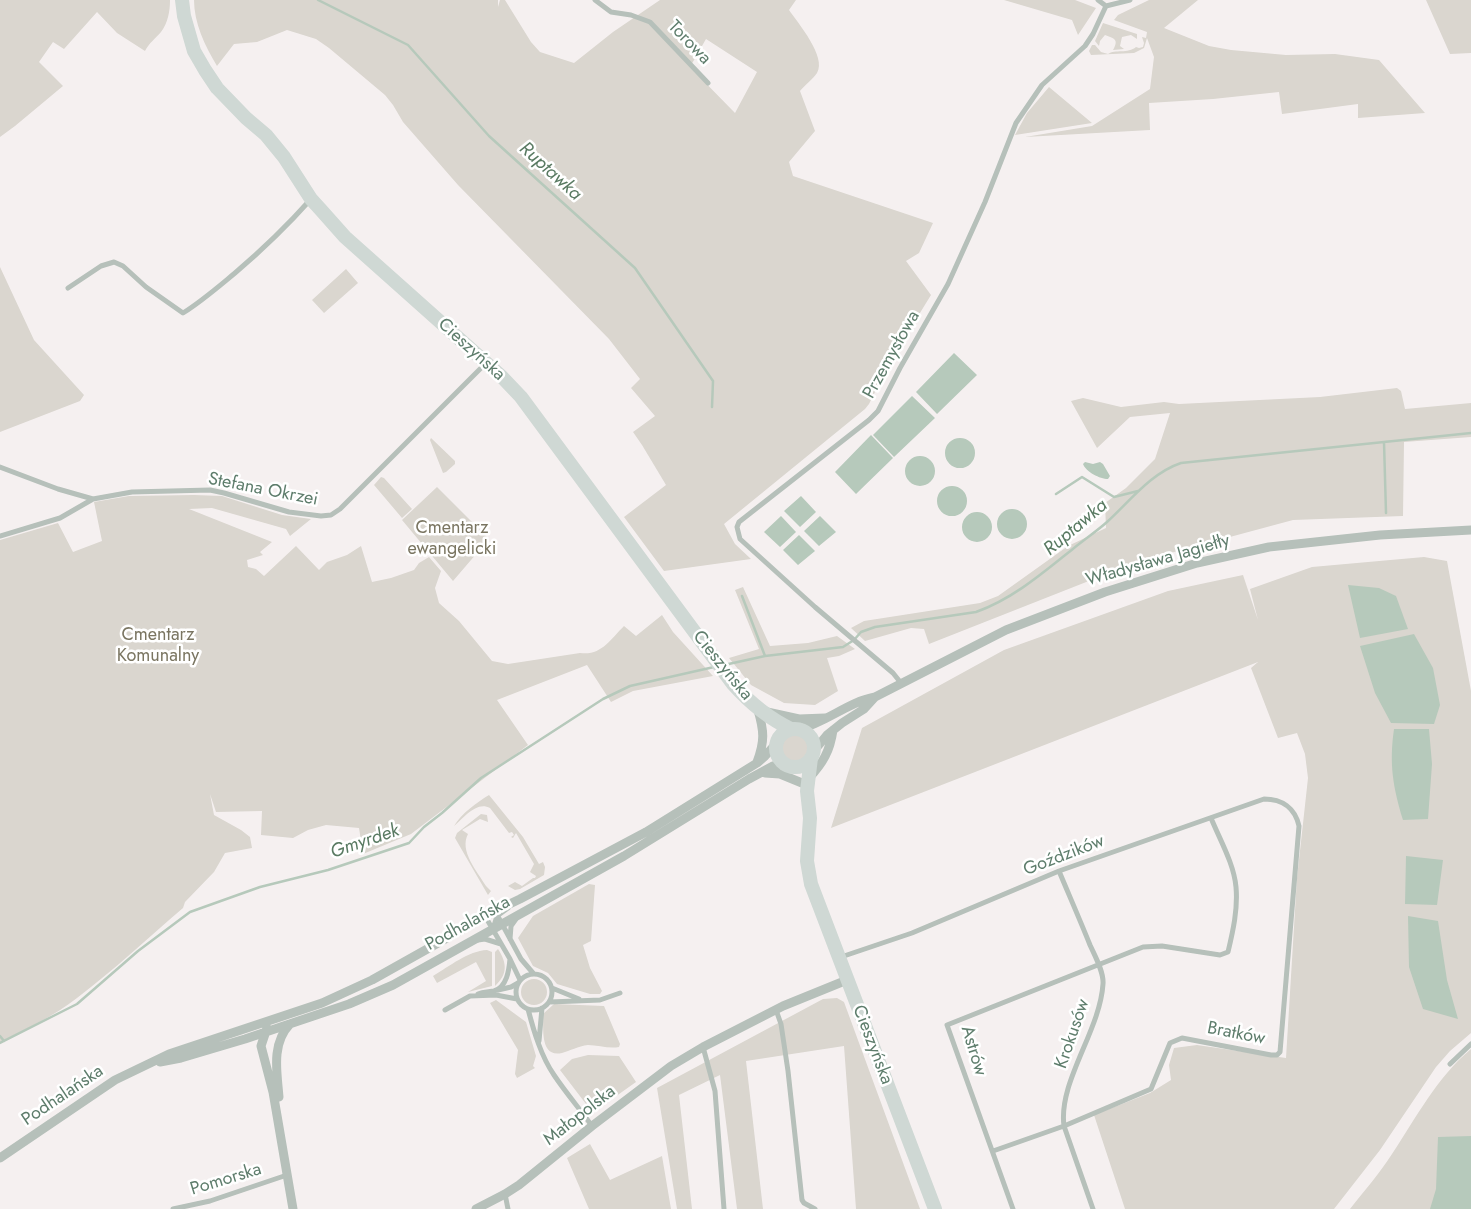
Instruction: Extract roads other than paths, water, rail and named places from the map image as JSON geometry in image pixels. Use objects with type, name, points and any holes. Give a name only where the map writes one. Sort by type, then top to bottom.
[{"type":"main road","name":"Cieszyńska","points":[[182,0],[184,16],[194,51],[217,88],[246,118],[266,135],[281,153],[311,199],[345,237],[521,397],[728,678],[758,710],[770,728],[776,744]]},
{"type":"main road","name":"Cieszyńska","points":[[758,710],[780,724],[796,729]]},
{"type":"main road","points":[[796,729],[807,733],[812,738],[814,745],[812,755],[802,766],[788,766],[778,758],[776,744],[782,733],[796,729]]},
{"type":"main road","name":"Cieszyńska","points":[[812,755],[806,784],[810,818],[808,874],[935,1209]]},
{"type":"main road","name":"Cieszyńska","points":[[788,766],[806,784]]},
{"type":"street","name":"Torowa","points":[[595,0],[611,12],[631,15],[650,22],[708,82]]},
{"type":"street","points":[[1098,0],[1106,6],[1130,0]]},
{"type":"street","name":"Przemysłowa","points":[[901,683],[893,673],[850,635],[835,625],[740,539],[737,527],[739,522],[878,411],[948,284],[985,202],[1016,123],[1042,85],[1085,46],[1093,34],[1106,6]]},
{"type":"street","points":[[68,288],[101,266],[114,262],[123,266],[146,287],[182,313],[201,302],[250,260],[284,229],[311,199]]},
{"type":"street","name":"Stefana Okrzei","points":[[0,536],[60,518],[93,499],[132,492],[210,490],[289,512],[321,516],[331,514],[340,509],[486,364]]},
{"type":"street","name":"Stefana Okrzei","points":[[0,467],[58,489],[93,499]]},
{"type":"street","name":"Władysława Jagiełły","points":[[796,729],[828,718],[861,700],[875,697],[1006,630],[1105,592],[1197,563],[1270,547],[1380,535],[1471,530]]},
{"type":"street","name":"Władysława Jagiełły","points":[[812,755],[832,730],[864,709],[875,697]]},
{"type":"street","points":[[756,762],[764,737],[758,710],[799,719],[828,718]]},
{"type":"street","points":[[763,773],[780,774],[806,784],[825,759],[830,748],[832,730]]},
{"type":"street","name":"Podhalańska","points":[[147,1064],[181,1058],[245,1039],[368,996],[393,985],[469,941],[520,899],[646,832],[765,756],[776,744]]},
{"type":"street","name":"Podhalańska","points":[[0,1158],[115,1080],[147,1064],[169,1054],[344,994],[470,925],[519,914],[624,856],[738,785],[773,766],[788,766]]},
{"type":"street","name":"Goździków","points":[[839,958],[912,933],[1058,871],[1264,799],[1281,801],[1290,807],[1297,817]]},
{"type":"street","name":"Bratków","points":[[993,1151],[1064,1126],[1150,1089],[1170,1043],[1182,1038],[1271,1055],[1277,1055],[1280,1052],[1299,826],[1297,817]]},
{"type":"street","points":[[1098,964],[1143,947],[1162,946],[1220,955],[1228,952],[1234,927],[1236,886],[1232,869],[1211,818]]},
{"type":"street","name":"Krokusów","points":[[1058,871],[1104,982],[1098,1015],[1066,1094],[1062,1113],[1064,1126],[1093,1209]]},
{"type":"street","points":[[510,939],[511,926],[519,914]]},
{"type":"street","points":[[494,920],[510,939],[520,959],[533,973],[548,979],[552,988],[550,1002]]},
{"type":"street","points":[[494,920],[502,944],[519,981],[516,990],[517,999],[524,1007],[533,1010],[542,1008],[550,1002],[600,1000],[620,993]]},
{"type":"street","points":[[469,941],[485,939],[502,944]]},
{"type":"street","points":[[494,991],[501,986],[508,975],[510,959]]},
{"type":"street","name":"Astrów","points":[[1014,1209],[947,1024],[1098,964]]},
{"type":"street","points":[[445,1010],[470,996],[511,987],[533,973]]},
{"type":"street","name":"Małopolska","points":[[476,1209],[505,1194],[536,1173],[592,1126],[672,1066],[703,1047],[776,1010],[847,980]]},
{"type":"street","points":[[552,988],[582,1000]]},
{"type":"street","points":[[470,996],[496,995],[517,999]]},
{"type":"street","points":[[540,1044],[542,1008]]},
{"type":"street","points":[[528,1009],[546,1061],[554,1075],[592,1126]]},
{"type":"street","points":[[776,1010],[782,1024],[802,1206],[815,1209]]},
{"type":"street","points":[[274,1018],[267,1026],[261,1046],[272,1087],[293,1209]]},
{"type":"street","points":[[276,1052],[285,1030],[294,1022]]},
{"type":"street","points":[[251,1026],[259,1026],[266,1032],[272,1040],[276,1052],[280,1130]]},
{"type":"street","points":[[245,1039],[261,1046]]},
{"type":"street","points":[[1450,1064],[1471,1044]]},
{"type":"street","points":[[703,1047],[715,1091],[724,1209]]},
{"type":"street","name":"Pomorska","points":[[173,1209],[210,1201],[287,1175]]},
{"type":"street","points":[[505,1194],[508,1209]]},
{"type":"waterway","name":"Ruptawka","points":[[318,0],[408,45],[489,136],[635,268],[713,381],[712,407]]},
{"type":"waterway","name":"Ruptawka","points":[[724,665],[765,656],[843,647],[854,640],[861,632],[875,627],[976,612],[990,607],[1040,575],[1103,525],[1141,488],[1160,473],[1181,463],[1471,433]]},
{"type":"waterway","points":[[1384,442],[1386,513]]},
{"type":"waterway","points":[[1056,494],[1082,477],[1114,497],[1138,491]]},
{"type":"waterway","name":"Ruptawka","points":[[742,596],[765,656]]},
{"type":"waterway","name":"Gmyrdek","points":[[0,1043],[77,1004],[138,951],[190,912],[260,887],[328,870],[409,843],[424,827],[481,778],[603,699],[630,686],[714,667]]},
{"type":"waterway","name":"Gmyrdek","points":[[0,1036],[4,1041]]},
{"type":"park label","name":"Cmentarz ewangelicki","points":[[452,539]]},
{"type":"park label","name":"Cmentarz Komunalny","points":[[158,646]]}]
